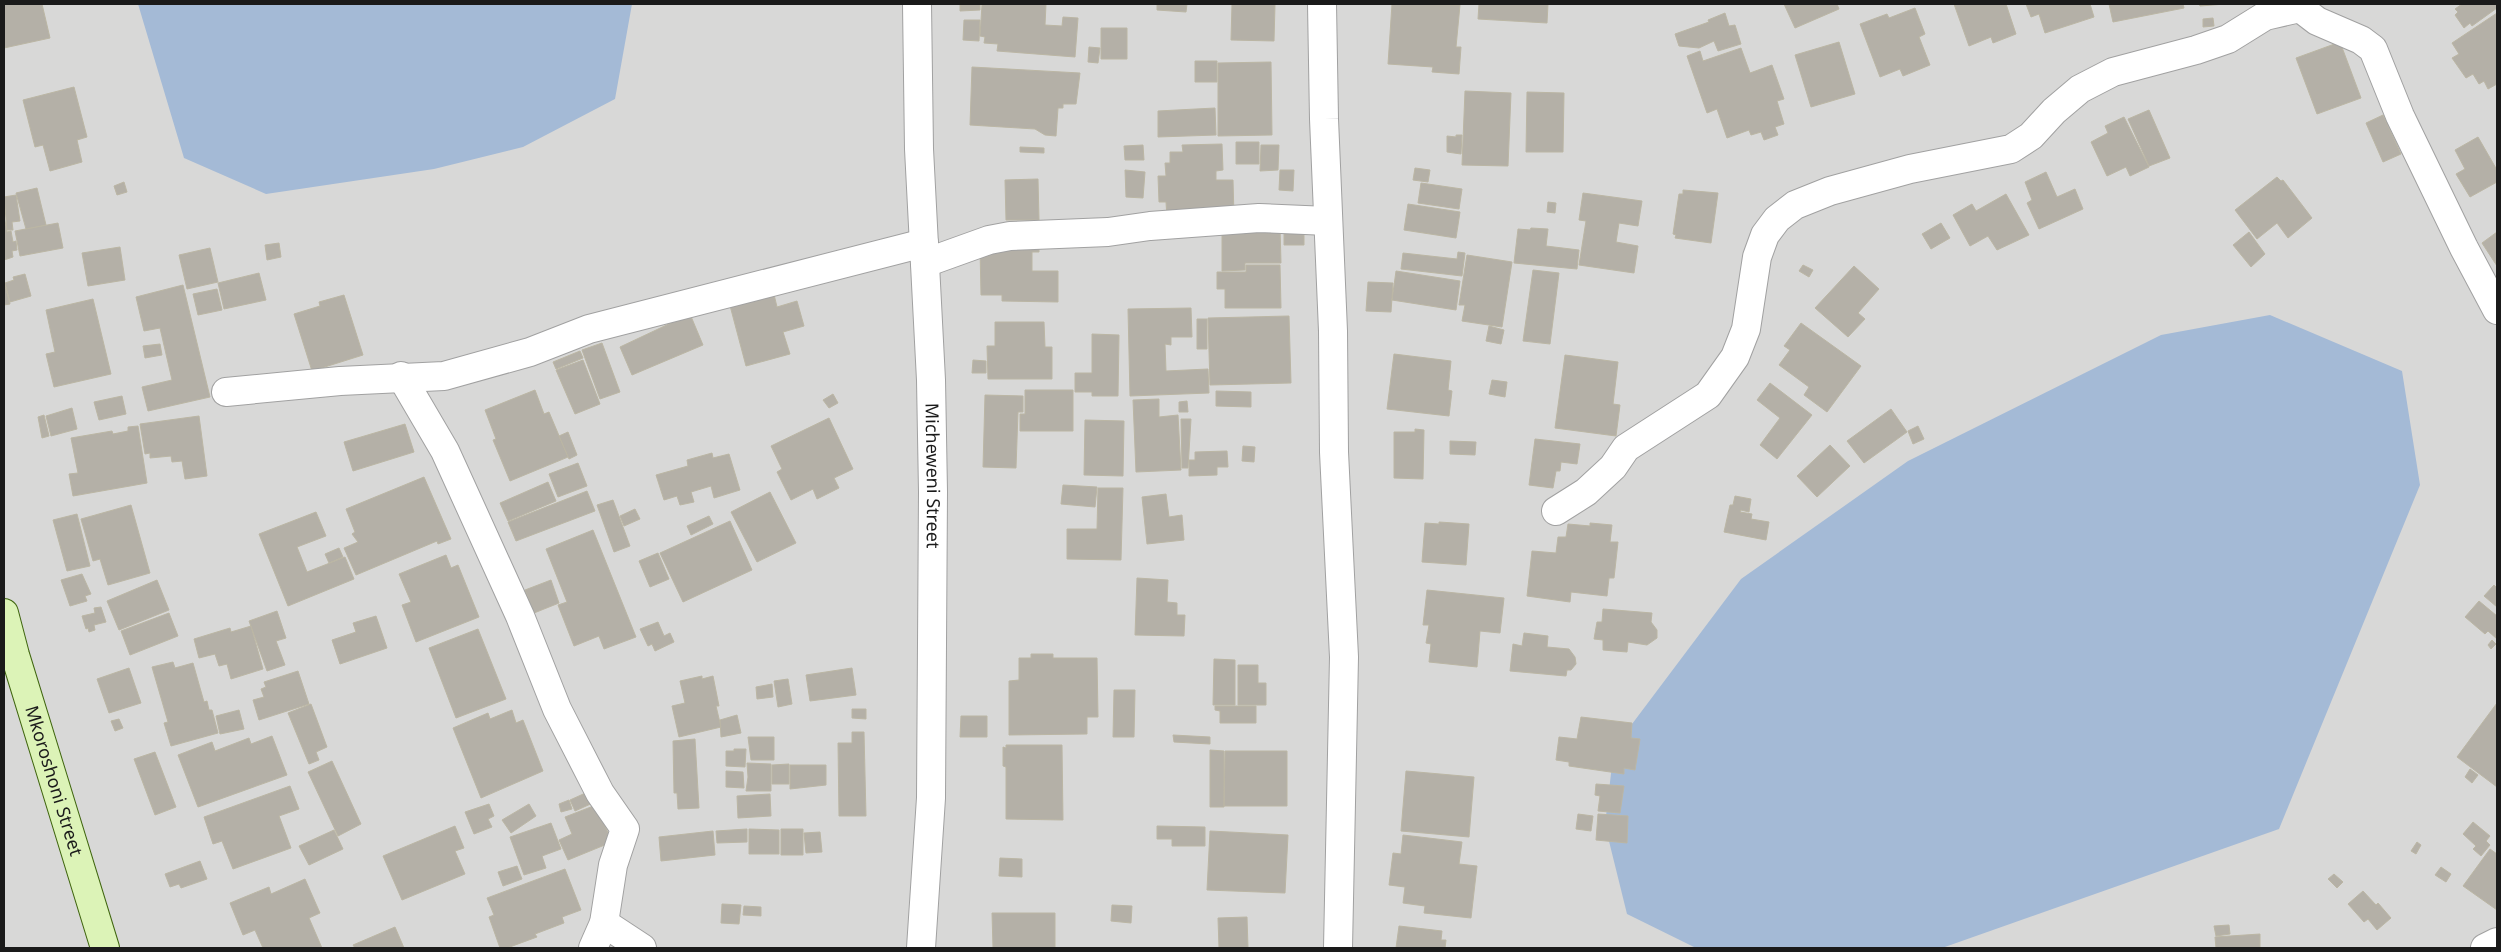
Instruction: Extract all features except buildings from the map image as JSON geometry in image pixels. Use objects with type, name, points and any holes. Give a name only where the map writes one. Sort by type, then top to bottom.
[{"type":"street","name":"Micheweni Street","points":[[917,4],[919,149],[932,380],[933,492],[931,798],[921,948]]},
{"type":"street","points":[[1322,4],[1328,221],[1334,331],[1334,452],[1344,657],[1338,948]]},
{"type":"street","points":[[1556,512],[1586,492],[1613,467],[1626,448],[1708,395],[1736,357],[1746,329],[1757,256],[1765,235],[1777,218],[1795,204],[1910,169],[2011,149],[2031,136],[2054,111],[2080,89],[2113,72],[2228,39],[2265,16],[2300,6],[2317,21],[2361,40],[2373,49],[2400,116],[2464,248],[2497,310]]},
{"type":"street","points":[[226,392],[401,376],[444,376],[530,352],[589,329],[925,253],[1010,236],[1108,232],[1159,225],[1250,219],[1300,218],[1328,221]]},
{"type":"street","points":[[401,376],[445,451],[520,616],[557,709],[600,793],[625,829],[614,865],[604,923],[594,948]]},
{"type":"street","name":"Mkoroshoni Street","points":[[4,613],[17,664],[105,948]]},
{"type":"street","points":[[604,923],[642,948]]},
{"type":"street","points":[[2485,948],[2497,942]]},
{"type":"shaded area","points":[[4,4],[2497,4],[2497,948],[4,948]]},
{"type":"water","points":[[138,4],[632,4],[615,99],[523,147],[434,169],[266,194],[184,158]]},
{"type":"water","points":[[2270,315],[2402,371],[2420,485],[2279,829],[1942,948],[1696,948],[1627,914],[1605,825],[1614,748],[1741,579],[1908,461],[2161,335]]}]
